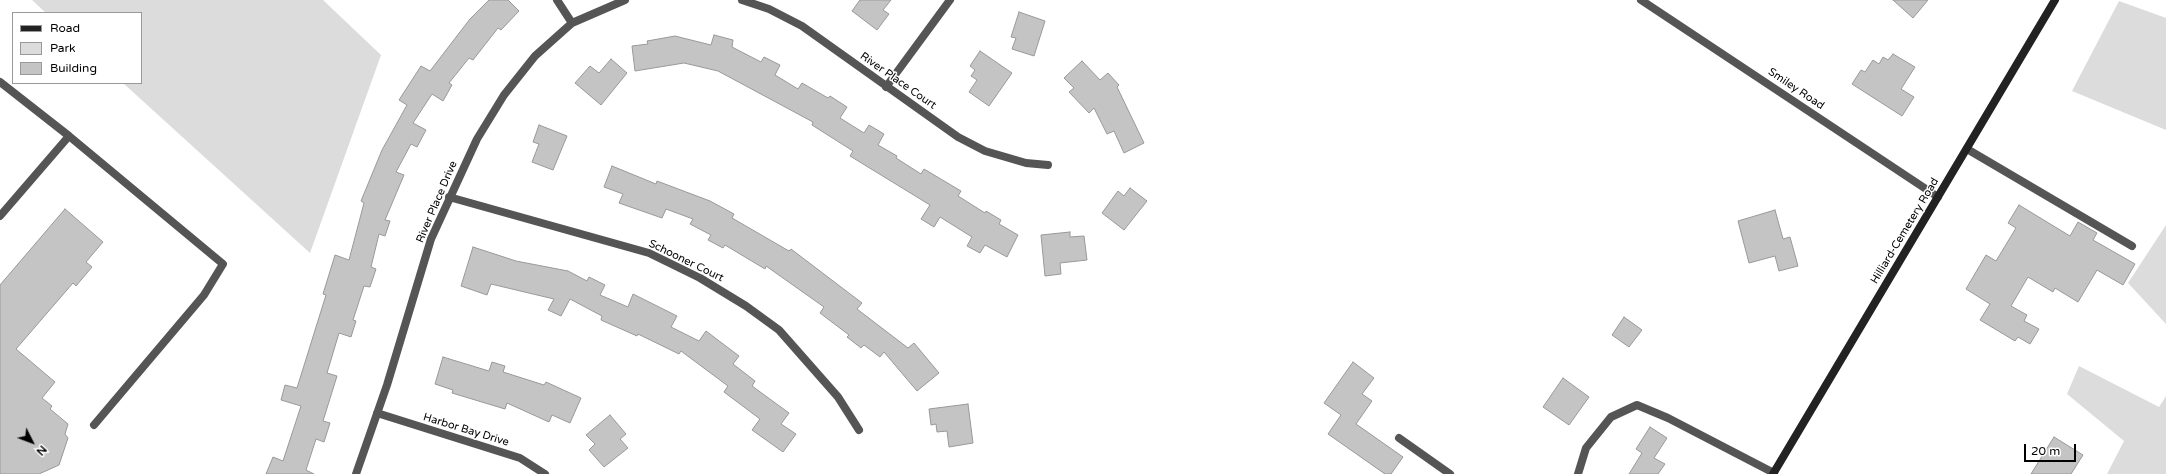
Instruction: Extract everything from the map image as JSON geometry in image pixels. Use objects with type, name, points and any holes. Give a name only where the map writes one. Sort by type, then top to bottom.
[{"type":"main road","name":"Hilliard-Cemetery Road","points":[[1774,474],[2055,0]]},
{"type":"street","points":[[556,0],[572,24]]},
{"type":"street","name":"River Place Drive","points":[[356,474],[377,413],[431,239],[477,139],[504,95],[535,56],[572,24],[625,0]]},
{"type":"street","name":"River Place Court","points":[[742,0],[769,9],[802,26],[958,137],[985,151],[1026,163],[1048,165]]},
{"type":"street","points":[[886,87],[950,0]]},
{"type":"street","name":"Smiley Road","points":[[1641,0],[1938,197]]},
{"type":"street","points":[[0,82],[70,136],[222,264],[204,295],[94,425]]},
{"type":"street","points":[[0,216],[70,136]]},
{"type":"street","points":[[1967,149],[2132,246]]},
{"type":"street","name":"Schooner Court","points":[[449,197],[649,253],[700,278],[746,306],[779,330],[838,397],[859,430]]},
{"type":"street","points":[[1578,474],[1586,448],[1611,417],[1637,405],[1668,418],[1774,474]]},
{"type":"street","name":"Harbor Bay Drive","points":[[377,413],[520,458],[545,474]]},
{"type":"street","points":[[1399,438],[1450,474]]},
{"type":"green space","points":[[32,0],[323,0],[381,55],[310,253],[124,84],[142,84],[142,12],[45,12]]},
{"type":"green space","points":[[2119,1],[2166,18],[2166,130],[2072,91]]},
{"type":"green space","points":[[2166,225],[2166,324],[2128,283]]},
{"type":"green space","points":[[2079,366],[2159,407],[2166,396],[2166,474],[2107,474],[2124,441],[2067,394]]},
{"type":"building","points":[[489,0],[508,0],[519,11],[501,30],[498,28],[473,60],[469,58],[449,83],[452,85],[443,101],[432,94],[413,123],[426,130],[417,147],[411,144],[396,172],[404,175],[385,220],[390,221],[385,236],[379,234],[371,267],[376,269],[370,287],[364,286],[353,320],[356,321],[351,337],[339,333],[327,373],[337,376],[323,421],[330,423],[324,442],[316,439],[306,470],[314,474],[266,474],[273,457],[283,461],[301,406],[281,400],[285,385],[297,388],[326,295],[323,294],[335,255],[349,260],[364,203],[361,201],[382,150],[407,105],[399,100],[421,66],[430,71],[470,19]]},
{"type":"building","points":[[860,0],[891,0],[883,10],[889,14],[877,30],[852,11]]},
{"type":"building","points":[[1893,0],[1928,0],[1913,18]]},
{"type":"building","points":[[1019,12],[1045,21],[1034,56],[1012,49],[1016,38],[1011,37]]},
{"type":"building","points":[[714,35],[733,40],[732,47],[761,62],[764,57],[780,65],[775,75],[798,89],[802,83],[828,98],[830,96],[847,107],[840,118],[864,133],[869,125],[884,134],[878,145],[897,156],[896,158],[921,174],[924,169],[961,191],[958,196],[985,213],[986,211],[1001,220],[999,224],[1018,235],[1007,257],[985,245],[980,253],[967,246],[972,237],[940,217],[934,227],[921,219],[930,205],[850,156],[853,151],[812,125],[813,122],[718,71],[684,63],[635,71],[632,46],[648,44],[647,41],[675,36],[711,45]]},
{"type":"building","points":[[980,51],[1012,73],[989,106],[969,92],[977,80],[971,76],[975,70],[970,66]]},
{"type":"building","points":[[1893,54],[1915,67],[1901,89],[1914,97],[1902,116],[1852,84],[1861,70],[1865,72],[1873,60],[1879,64],[1883,57],[1888,60]]},
{"type":"building","points":[[611,59],[627,73],[601,105],[575,83],[590,66],[599,73]]},
{"type":"building","points":[[1082,61],[1100,80],[1108,73],[1119,85],[1117,87],[1144,143],[1124,153],[1114,131],[1107,134],[1094,108],[1089,113],[1069,92],[1074,88],[1064,78]]},
{"type":"building","points":[[539,125],[567,136],[553,170],[532,162],[539,144],[533,142]]},
{"type":"building","points":[[612,166],[656,184],[657,181],[710,201],[734,214],[732,218],[789,251],[791,249],[862,303],[857,309],[908,348],[914,343],[939,373],[917,391],[884,352],[880,357],[864,345],[861,348],[847,337],[849,335],[820,313],[824,307],[766,266],[765,269],[725,245],[723,248],[708,240],[711,235],[690,224],[693,219],[666,209],[662,218],[619,203],[623,194],[604,187]]},
{"type":"building","points":[[1130,188],[1147,201],[1124,230],[1102,213],[1118,191],[1124,196]]},
{"type":"building","points":[[2019,205],[2070,236],[2078,222],[2097,233],[2093,240],[2135,264],[2123,285],[2097,270],[2078,302],[2055,288],[2053,292],[2028,277],[2011,306],[2027,315],[2024,321],[2039,329],[2030,344],[2018,337],[2015,341],[1980,320],[1990,304],[1966,289],[1986,255],[1996,261],[2016,228],[2008,223]]},
{"type":"building","points":[[65,209],[103,242],[86,262],[92,267],[76,286],[73,283],[16,349],[55,382],[42,398],[52,406],[50,409],[68,424],[65,434],[68,438],[59,465],[39,474],[0,474],[0,285]]},
{"type":"building","points":[[1775,210],[1783,239],[1790,237],[1798,266],[1779,271],[1775,256],[1749,263],[1738,221]]},
{"type":"building","points":[[1070,232],[1070,237],[1084,236],[1087,260],[1060,263],[1061,274],[1045,276],[1041,235]]},
{"type":"building","points":[[473,247],[516,261],[568,271],[587,281],[589,277],[605,285],[600,295],[628,307],[633,294],[677,316],[671,327],[699,341],[706,331],[739,356],[733,364],[755,381],[752,386],[789,413],[781,424],[796,434],[783,452],[752,430],[760,419],[724,392],[728,386],[681,351],[679,354],[638,334],[637,336],[601,320],[602,316],[570,299],[561,316],[548,310],[554,299],[491,284],[487,295],[461,286]]},
{"type":"building","points":[[1624,317],[1642,330],[1629,347],[1612,335]]},
{"type":"building","points":[[443,357],[489,371],[492,362],[505,366],[503,372],[544,385],[546,382],[581,398],[570,423],[552,415],[549,422],[507,403],[505,409],[452,393],[453,390],[435,384]]},
{"type":"building","points":[[1353,362],[1374,378],[1362,394],[1372,401],[1356,424],[1403,457],[1391,474],[1385,474],[1328,434],[1341,415],[1324,403]]},
{"type":"building","points":[[1563,378],[1589,397],[1569,425],[1543,407]]},
{"type":"building","points":[[968,404],[973,443],[949,447],[947,431],[937,432],[936,424],[931,425],[929,409]]},
{"type":"building","points":[[610,415],[626,434],[620,439],[628,448],[604,467],[589,450],[595,444],[586,435]]},
{"type":"building","points":[[1650,427],[1667,438],[1654,458],[1665,464],[1658,474],[1629,474],[1642,453],[1636,449]]},
{"type":"building","points":[[2054,437],[2083,455],[2071,474],[2031,474]]}]
